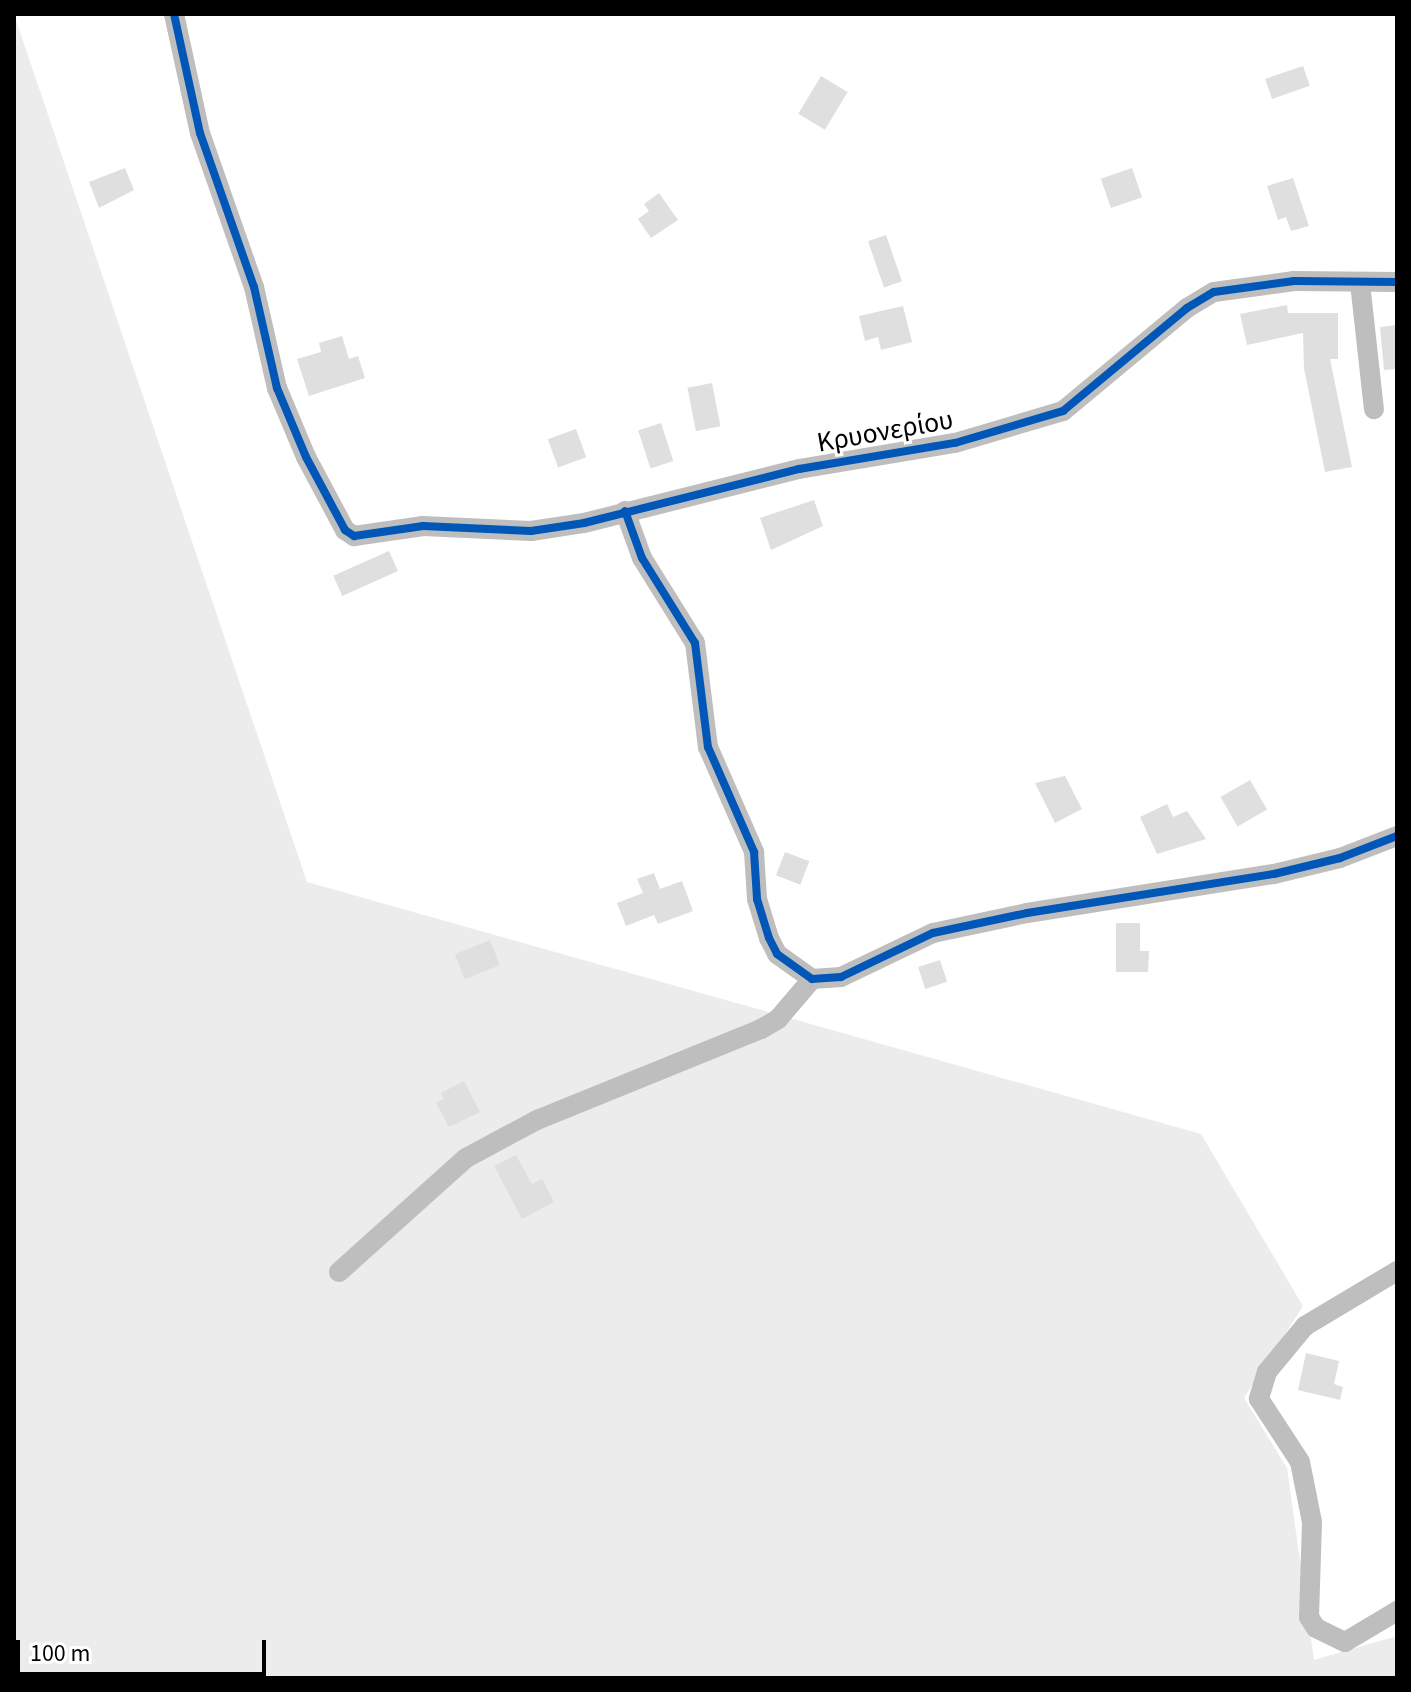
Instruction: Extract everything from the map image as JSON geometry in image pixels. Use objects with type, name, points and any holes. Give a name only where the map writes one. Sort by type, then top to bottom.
[{"type":"street","name":"Κρυονερίου","points":[[174,14],[200,133],[254,287],[277,388],[345,530],[367,536],[423,526],[531,531],[799,469],[955,443],[1063,411],[1187,308],[1214,292],[1294,281],[1397,282]]},
{"type":"street","points":[[1360,283],[1374,409]]},
{"type":"street","points":[[625,511],[642,558],[695,643],[708,747],[754,852],[757,899],[769,938],[784,960],[812,979],[841,977],[933,933],[1027,913],[1274,874],[1340,858],[1397,836]]},
{"type":"street","points":[[339,1272],[466,1158],[537,1120],[761,1029],[778,1019],[812,979]]},
{"type":"street","points":[[1397,1271],[1305,1326],[1267,1372],[1259,1399],[1300,1462],[1312,1522],[1309,1617],[1316,1628],[1345,1642],[1397,1611]]},
{"type":"shaded area","points":[[14,14],[307,882],[1201,1134],[1303,1306],[1244,1398],[1287,1468],[1314,1660],[1397,1636],[1397,1676],[14,1678]]},
{"type":"building","points":[[1303,66],[1310,86],[1272,99],[1265,79]]},
{"type":"building","points":[[821,76],[848,92],[825,130],[798,114]]},
{"type":"building","points":[[125,168],[134,190],[99,208],[89,182]]},
{"type":"building","points":[[1132,168],[1142,197],[1111,208],[1101,179]]},
{"type":"building","points":[[1293,178],[1309,226],[1291,231],[1286,217],[1278,220],[1267,186]]},
{"type":"building","points":[[659,193],[678,220],[651,238],[638,219],[649,211],[644,204]]},
{"type":"building","points":[[886,235],[902,281],[884,288],[868,241]]},
{"type":"building","points":[[1287,305],[1288,313],[1338,313],[1338,359],[1330,359],[1352,467],[1325,472],[1304,368],[1303,333],[1247,345],[1240,314]]},
{"type":"building","points":[[903,306],[912,342],[881,350],[878,337],[865,341],[859,316]]},
{"type":"building","points":[[1397,325],[1397,369],[1384,370],[1380,327]]},
{"type":"building","points":[[342,336],[349,359],[358,356],[365,378],[309,396],[297,359],[321,352],[319,343]]},
{"type":"building","points":[[712,383],[720,426],[696,431],[687,388]]},
{"type":"building","points":[[661,423],[673,461],[651,468],[638,430]]},
{"type":"building","points":[[576,429],[586,457],[558,467],[548,439]]},
{"type":"building","points":[[814,500],[823,526],[771,550],[760,518]]},
{"type":"building","points":[[389,551],[398,571],[342,596],[333,576]]},
{"type":"building","points":[[1065,776],[1082,809],[1055,823],[1035,783]]},
{"type":"building","points":[[1250,780],[1267,809],[1238,826],[1221,797]]},
{"type":"building","points":[[1167,804],[1173,817],[1187,811],[1206,839],[1157,854],[1140,817]]},
{"type":"building","points":[[785,852],[809,861],[800,885],[776,875]]},
{"type":"building","points":[[654,873],[660,889],[682,881],[693,911],[658,924],[654,915],[626,926],[617,903],[643,893],[637,879]]},
{"type":"building","points":[[1116,923],[1140,923],[1140,951],[1149,951],[1148,972],[1116,972]]},
{"type":"building","points":[[490,940],[500,965],[465,979],[455,954]]},
{"type":"building","points":[[940,960],[947,982],[925,989],[918,967]]},
{"type":"building","points":[[464,1081],[480,1112],[449,1127],[436,1103],[444,1099],[441,1093]]},
{"type":"building","points":[[516,1155],[532,1184],[542,1179],[554,1202],[522,1219],[494,1166]]},
{"type":"building","points":[[1306,1353],[1339,1361],[1334,1384],[1343,1387],[1340,1400],[1298,1390]]},
{"type":"cycle path","points":[[174,14],[200,133],[254,287],[277,388],[306,457],[345,530],[354,536],[423,526],[531,531],[584,523],[799,469],[955,443],[1063,411],[1187,308],[1214,292],[1294,281],[1397,282]]},
{"type":"cycle path","points":[[625,511],[642,558],[695,643],[708,747],[754,852],[757,899],[769,938],[777,954],[812,979],[841,977],[933,933],[1027,913],[1274,874],[1340,858],[1397,836]]}]
